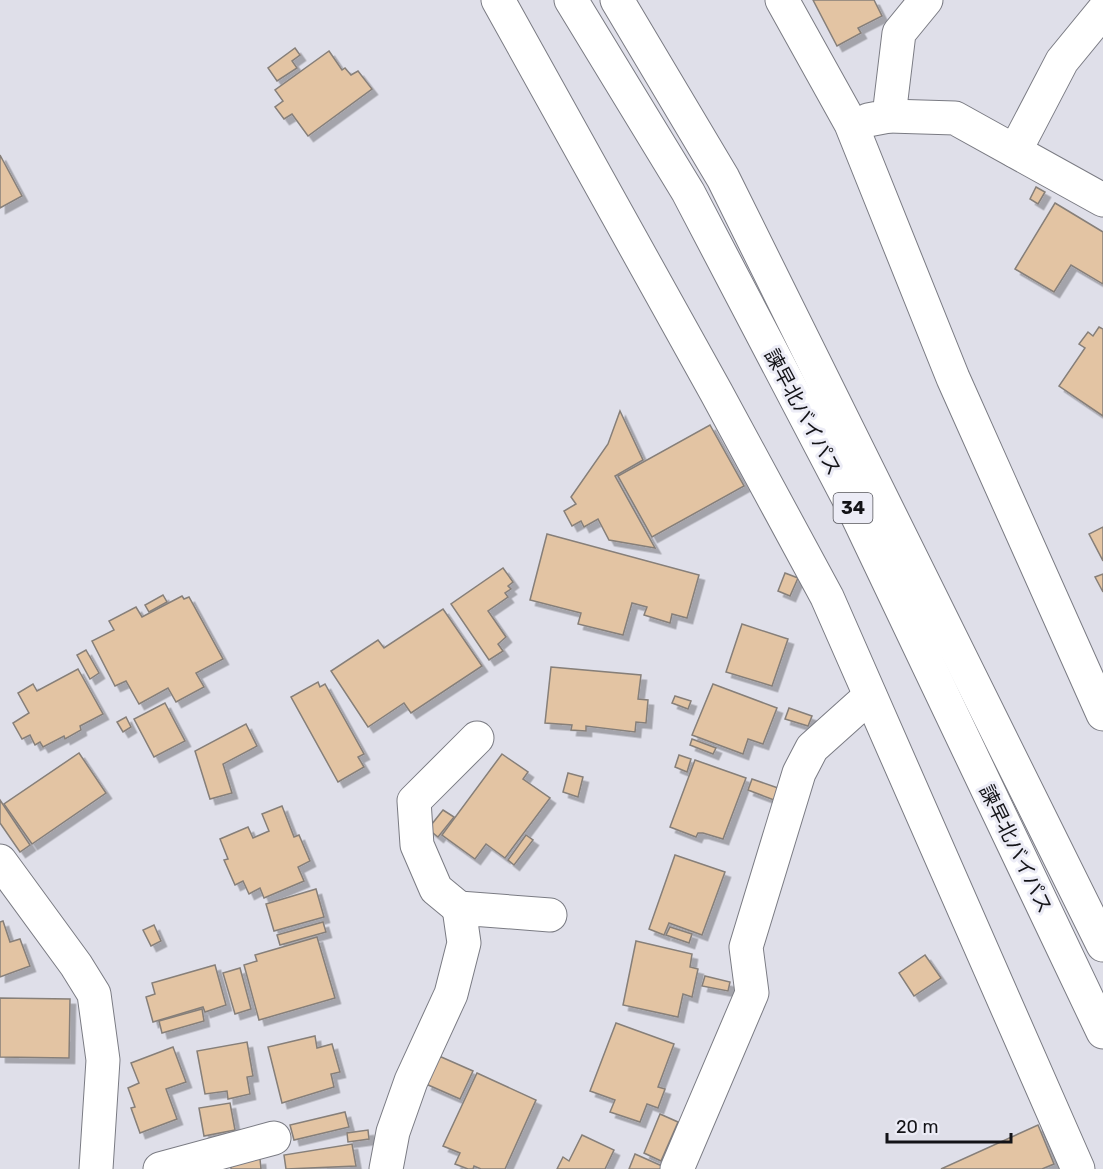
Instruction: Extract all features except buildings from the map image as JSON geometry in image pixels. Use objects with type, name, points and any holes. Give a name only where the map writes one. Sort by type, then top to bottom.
[{"type":"main road","points":[[498,0],[716,392],[826,597],[1078,1169]]},
{"type":"main road","name":"諫早北バイパス","points":[[571,0],[688,192],[855,512],[1103,1032]]},
{"type":"main road","name":"諫早北バイパス","points":[[617,0],[723,178],[1103,945]]},
{"type":"main road","points":[[782,0],[851,124],[953,378],[1103,714]]},
{"type":"main road","points":[[889,116],[899,33],[926,0]]},
{"type":"main road","points":[[1015,151],[1062,61],[1103,10],[1094,0]]},
{"type":"main road","points":[[851,124],[889,116],[955,118],[1103,200]]},
{"type":"main road","points":[[677,1169],[752,993],[747,947],[799,773],[812,748],[870,696]]},
{"type":"main road","points":[[477,738],[414,801],[417,845],[436,889],[459,908],[550,915]]},
{"type":"main road","points":[[6,879],[94,994],[103,1060],[96,1169]]},
{"type":"main road","points":[[386,1169],[393,1132],[411,1081],[452,994],[464,944],[459,908]]},
{"type":"main road","points":[[160,1169],[273,1138]]}]
